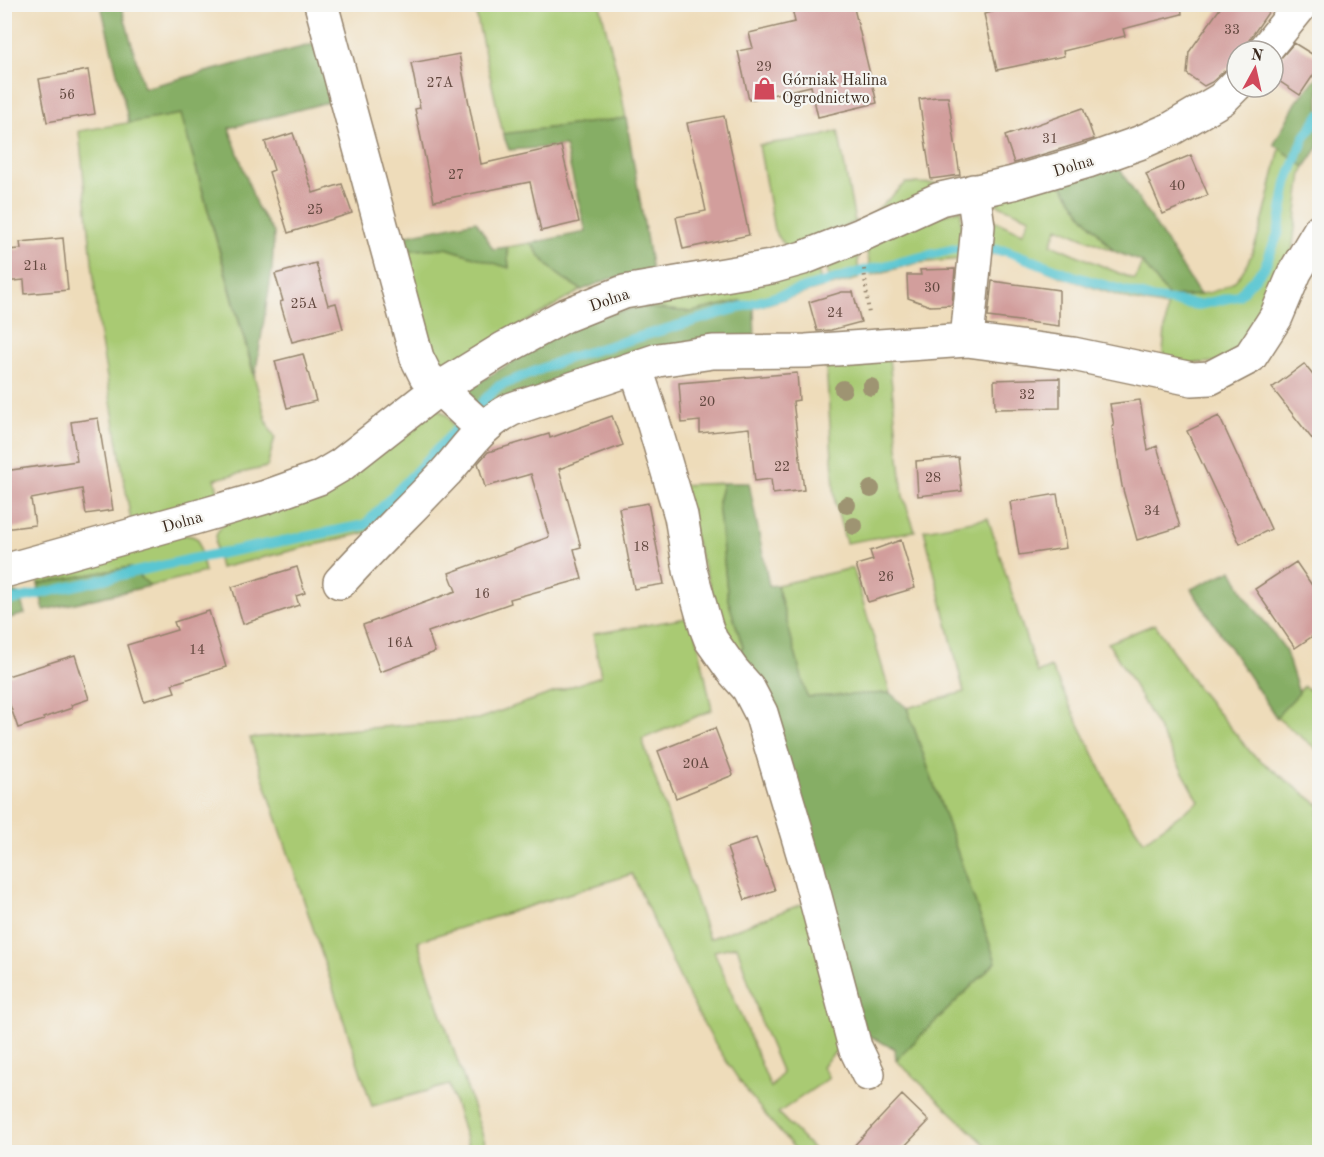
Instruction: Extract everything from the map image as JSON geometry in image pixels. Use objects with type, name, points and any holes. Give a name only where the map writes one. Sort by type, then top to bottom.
[{"type":"street","points":[[321,4],[417,358],[426,376],[482,428]]},
{"type":"street","points":[[1274,39],[1302,4]]},
{"type":"street","name":"Dolna","points":[[4,571],[266,497],[318,478],[445,395],[503,349],[564,316],[624,292],[771,267],[851,239],[940,199],[1013,183],[1139,143],[1171,129],[1225,96]]},
{"type":"street","points":[[967,340],[978,226],[973,191]]},
{"type":"street","points":[[340,582],[445,472],[482,428],[512,409],[658,360],[713,352],[806,351],[967,340],[1073,354],[1192,379],[1210,378],[1250,357],[1276,317],[1295,272],[1320,230]]},
{"type":"street","points":[[636,369],[681,516],[690,570],[706,627],[711,640],[748,688],[761,712],[808,870],[855,1047],[868,1074]]},
{"type":"green space","points":[[101,5],[121,5],[144,88],[318,43],[336,100],[229,128],[257,207],[274,233],[272,270],[255,376],[181,114],[129,123]]},
{"type":"green space","points":[[474,5],[491,5],[493,8],[501,5],[600,5],[626,118],[503,134]]},
{"type":"green space","points":[[1319,75],[1319,146],[1305,167],[1274,144],[1297,101]]},
{"type":"green space","points":[[181,114],[268,426],[275,437],[267,467],[215,479],[221,504],[132,527],[99,330],[79,131]]},
{"type":"green space","points":[[626,118],[652,271],[609,279],[582,290],[553,270],[531,243],[586,232],[565,146],[509,150],[503,134]]},
{"type":"green space","points":[[838,131],[855,222],[786,248],[774,230],[759,145],[822,136]]},
{"type":"green space","points":[[1280,148],[1305,167],[1302,173],[1291,260],[1267,312],[1226,362],[1162,364],[1167,307],[1131,300],[1062,277],[1008,255],[983,254],[987,218],[1023,233],[1030,218],[996,204],[1003,195],[1060,182],[1083,215],[1114,251],[1058,227],[1051,244],[1135,280],[1142,262],[1169,297],[1218,290],[1232,283],[1241,274],[1257,241]]},
{"type":"green space","points":[[1117,165],[1200,295],[1169,297],[1142,262],[1114,251],[1083,215],[1060,182]]},
{"type":"green space","points":[[906,183],[957,184],[869,217]]},
{"type":"green space","points":[[961,209],[962,259],[917,263],[872,275],[866,248],[888,231]]},
{"type":"green space","points":[[476,221],[493,249],[507,247],[509,268],[446,248],[396,251],[393,238]]},
{"type":"green space","points":[[531,243],[553,270],[582,290],[455,362],[444,367],[434,366],[396,251],[446,248],[509,267],[507,247]]},
{"type":"green space","points":[[858,250],[858,279],[830,286],[826,261]]},
{"type":"green space","points":[[817,264],[822,288],[754,308],[740,301],[692,312],[639,307],[581,321],[605,308]]},
{"type":"green space","points":[[740,301],[754,308],[755,344],[481,412],[466,390],[581,321],[639,307],[691,312]]},
{"type":"green space","points":[[889,358],[903,496],[915,531],[846,543],[835,503],[826,363]]},
{"type":"green space","points":[[431,405],[447,415],[459,435],[368,532],[220,568],[216,539],[223,525]]},
{"type":"green space","points":[[650,454],[678,544],[712,710],[642,739],[709,939],[810,901],[839,1048],[822,1066],[829,1078],[778,1113],[816,1152],[798,1152],[758,1105],[734,1072],[692,1002],[632,874],[418,941],[488,1152],[470,1152],[449,1085],[372,1106],[250,738],[478,719],[601,676],[593,634],[687,618],[670,520],[655,488]],"holes":[[[737,946],[763,1028],[782,1073],[771,1088],[714,951]]]},
{"type":"green space","points":[[723,483],[718,502],[728,600],[743,647],[733,656],[677,485]]},
{"type":"green space","points":[[723,483],[749,483],[769,586],[777,585],[807,697],[890,693],[907,708],[996,962],[896,1060],[895,1049],[867,1035],[733,656],[743,647],[728,600],[718,502]]},
{"type":"green space","points":[[988,518],[1037,673],[1051,667],[1115,798],[1144,841],[1199,801],[1108,643],[1155,624],[1196,686],[1252,754],[1318,804],[1319,802],[1319,1152],[993,1152],[896,1060],[996,962],[907,708],[964,692],[924,530]]},
{"type":"green space","points":[[179,534],[198,539],[205,572],[150,586],[130,567],[38,584],[35,571]]},
{"type":"green space","points":[[130,567],[150,586],[44,610],[38,584]]},
{"type":"green space","points":[[853,568],[890,693],[807,697],[777,585]]},
{"type":"green space","points":[[1232,570],[1246,597],[1285,649],[1299,693],[1276,717],[1191,589]]},
{"type":"green space","points":[[5,590],[19,594],[25,614],[5,619]]},
{"type":"green space","points":[[1304,686],[1319,697],[1319,751],[1276,717]]},
{"type":"building","points":[[791,4],[853,4],[877,103],[818,117],[811,86],[749,100],[738,51],[753,48],[749,33],[795,22]]},
{"type":"building","points":[[1023,4],[1181,4],[1182,14],[1123,29],[1125,36],[1063,51],[1064,56],[997,70],[984,14]]},
{"type":"building","points":[[1223,4],[1274,4],[1250,39],[1225,39],[1225,70],[1212,82],[1204,86],[1187,74],[1189,52]]},
{"type":"building","points":[[1294,43],[1320,59],[1320,65],[1300,95],[1285,85],[1285,53]]},
{"type":"building","points":[[459,54],[481,164],[561,146],[579,222],[541,231],[530,182],[434,201],[415,109],[420,108],[411,63]]},
{"type":"building","points":[[88,70],[95,114],[47,122],[39,79]]},
{"type":"building","points":[[948,97],[960,175],[931,179],[919,99]]},
{"type":"building","points":[[1083,108],[1094,139],[1014,163],[1005,136]]},
{"type":"building","points":[[724,116],[749,235],[683,249],[676,217],[706,211],[687,123]]},
{"type":"building","points":[[293,133],[313,193],[342,184],[352,213],[288,233],[269,172],[274,170],[265,142]]},
{"type":"building","points":[[1191,155],[1208,195],[1163,214],[1146,174]]},
{"type":"building","points":[[63,238],[68,290],[25,294],[24,280],[4,282],[4,250],[21,249],[20,242]]},
{"type":"building","points":[[316,263],[328,305],[336,303],[343,329],[292,342],[280,302],[283,301],[275,274]]},
{"type":"building","points":[[955,269],[952,305],[930,306],[908,298],[907,275],[921,275],[920,270]]},
{"type":"building","points":[[992,281],[1059,290],[1059,326],[988,317]]},
{"type":"building","points":[[842,292],[853,292],[861,322],[831,330],[817,331],[809,302]]},
{"type":"building","points":[[303,354],[316,401],[287,408],[275,361]]},
{"type":"building","points":[[1304,364],[1320,384],[1320,449],[1272,388]]},
{"type":"building","points":[[797,373],[799,400],[793,401],[804,490],[773,494],[771,479],[755,481],[749,428],[700,433],[700,421],[682,423],[679,383]]},
{"type":"building","points":[[1060,378],[1060,408],[995,409],[994,380]]},
{"type":"building","points":[[1140,400],[1148,450],[1157,446],[1180,527],[1137,540],[1122,486],[1110,404]]},
{"type":"building","points":[[612,416],[623,445],[559,469],[581,547],[574,549],[582,579],[510,599],[511,603],[428,632],[435,652],[380,672],[363,625],[456,591],[449,573],[549,537],[531,474],[485,487],[478,463],[488,452],[549,434],[550,438]]},
{"type":"building","points":[[1219,416],[1271,529],[1240,544],[1187,431]]},
{"type":"building","points":[[98,418],[113,510],[86,514],[82,489],[31,499],[35,525],[4,529],[4,471],[77,461],[71,422]]},
{"type":"building","points":[[958,457],[962,491],[918,496],[916,461]]},
{"type":"building","points":[[1057,494],[1066,548],[1019,555],[1010,502]]},
{"type":"building","points":[[648,503],[664,584],[634,589],[619,508]]},
{"type":"building","points":[[901,540],[915,588],[868,602],[856,565],[873,560],[870,551]]},
{"type":"building","points":[[1296,562],[1320,597],[1320,631],[1295,648],[1255,589]]},
{"type":"building","points":[[297,567],[305,593],[296,596],[299,605],[243,624],[232,587]]},
{"type":"building","points":[[209,611],[226,667],[172,684],[175,692],[144,701],[127,645],[177,630],[174,622]]},
{"type":"building","points":[[75,655],[89,699],[71,705],[72,708],[43,718],[44,720],[18,728],[4,688],[4,677]]},
{"type":"building","points":[[715,728],[733,775],[676,798],[658,751]]},
{"type":"building","points":[[756,838],[775,890],[745,900],[727,848]]},
{"type":"building","points":[[902,1095],[929,1121],[899,1152],[848,1152]]},
{"type":"waterway","points":[[4,602],[187,560],[365,525],[497,387],[568,358],[863,271],[963,247],[1007,251],[1073,276],[1149,298],[1199,305],[1238,296],[1264,268],[1278,234],[1287,183],[1304,138],[1320,115]]},
{"type":"place","name":"Górniak Halina Ogrodnictwo","points":[[764,88]]}]
